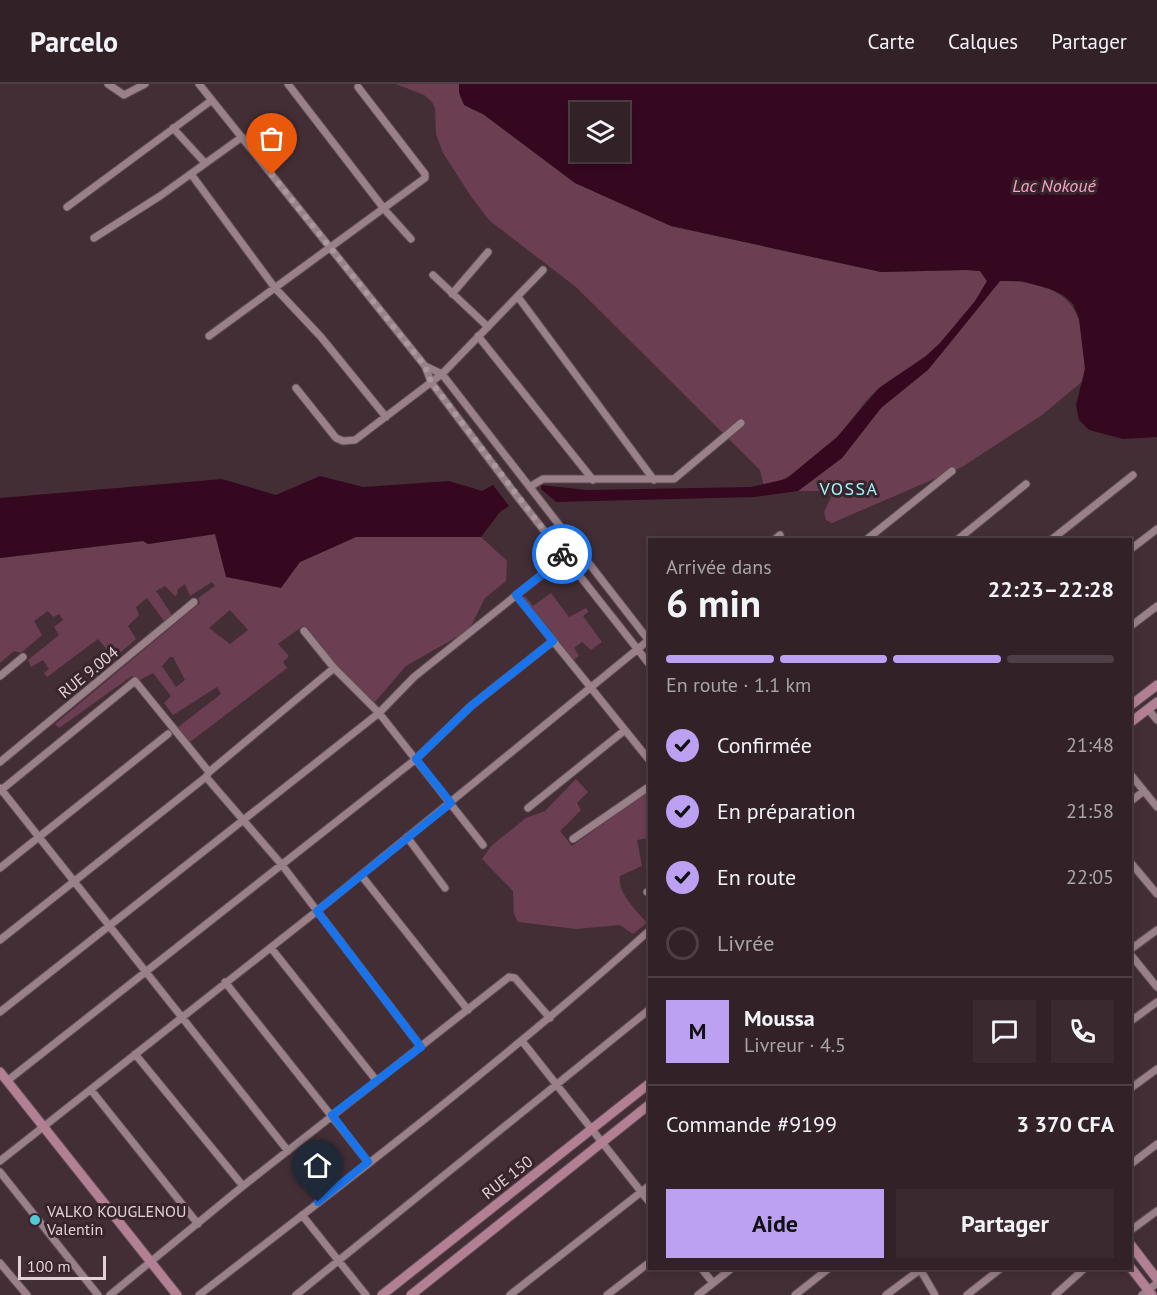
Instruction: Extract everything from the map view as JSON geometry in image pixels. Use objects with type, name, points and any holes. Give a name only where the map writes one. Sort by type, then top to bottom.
[{"type":"main road","points":[[1132,704],[1157,685]]},
{"type":"main road","points":[[1132,721],[1157,702]]},
{"type":"main road","points":[[0,1072],[177,1295]]},
{"type":"main road","name":"RUE 150","points":[[382,1295],[648,1085]]},
{"type":"main road","name":"RUE 150","points":[[411,1295],[648,1106]]},
{"type":"main road","points":[[1132,1246],[1157,1281]]},
{"type":"main road","points":[[1132,1269],[1148,1293]]},
{"type":"street","points":[[108,84],[124,95],[145,84]]},
{"type":"street","points":[[199,84],[425,366],[431,382],[564,557],[648,663]]},
{"type":"street","points":[[288,84],[385,210],[411,239]]},
{"type":"street","points":[[209,336],[385,210],[426,176],[358,87]]},
{"type":"street","points":[[67,207],[212,100]]},
{"type":"street","points":[[173,128],[205,163]]},
{"type":"street","points":[[93,238],[191,174],[242,137]]},
{"type":"street","points":[[191,174],[275,288],[321,337],[386,417]]},
{"type":"street","points":[[452,294],[488,252]]},
{"type":"street","points":[[296,388],[326,429],[343,441],[355,440],[442,374],[543,270]]},
{"type":"street","points":[[433,275],[488,327]]},
{"type":"street","points":[[518,297],[654,480]]},
{"type":"street","points":[[478,336],[593,480]]},
{"type":"street","points":[[425,366],[442,374],[648,639]]},
{"type":"street","points":[[531,486],[543,479],[674,479],[741,423]]},
{"type":"street","points":[[875,537],[952,471]]},
{"type":"street","points":[[1054,538],[1133,475]]},
{"type":"street","points":[[959,538],[1026,484]]},
{"type":"street","points":[[1132,548],[1157,529]]},
{"type":"street","points":[[776,538],[780,535]]},
{"type":"street","points":[[0,1012],[244,822],[379,713],[414,677],[564,557]]},
{"type":"street","points":[[516,595],[648,759]]},
{"type":"street","name":"RUE 9.004","points":[[0,762],[194,602]]},
{"type":"street","points":[[1132,625],[1157,606]]},
{"type":"street","points":[[304,631],[334,668],[379,713],[483,845]]},
{"type":"street","points":[[8,1081],[416,759],[471,706],[553,641]]},
{"type":"street","points":[[0,1161],[180,1017],[271,948],[648,641]]},
{"type":"street","points":[[0,676],[23,657]]},
{"type":"street","points":[[0,940],[208,775],[334,668]]},
{"type":"street","points":[[288,1150],[0,790],[135,681],[244,822],[282,865],[421,1047]]},
{"type":"street","points":[[1148,709],[1157,720]]},
{"type":"street","points":[[528,808],[625,730]]},
{"type":"street","points":[[0,868],[168,734]]},
{"type":"street","points":[[1132,776],[1157,807]]},
{"type":"street","points":[[573,839],[648,787]]},
{"type":"street","points":[[1132,800],[1144,791]]},
{"type":"street","points":[[407,837],[445,888]]},
{"type":"street","points":[[1132,864],[1157,894]]},
{"type":"street","points":[[1132,876],[1138,871]]},
{"type":"street","points":[[361,875],[468,1010]]},
{"type":"street","points":[[1132,948],[1157,930]]},
{"type":"street","points":[[199,1295],[522,1041],[648,931]]},
{"type":"street","points":[[271,948],[376,1080]]},
{"type":"street","points":[[1132,956],[1157,987]]},
{"type":"street","points":[[110,1295],[376,1080],[513,976],[550,1018]]},
{"type":"street","points":[[225,982],[368,1162]]},
{"type":"street","points":[[1132,1020],[1157,1002]]},
{"type":"street","points":[[296,1295],[648,1011]]},
{"type":"street","points":[[522,1041],[648,1201]]},
{"type":"street","points":[[135,1054],[243,1186]]},
{"type":"street","points":[[1132,1087],[1157,1069]]},
{"type":"street","points":[[91,1090],[198,1224]]},
{"type":"street","points":[[1132,1163],[1157,1144]]},
{"type":"street","points":[[0,1172],[98,1295]]},
{"type":"street","points":[[510,1295],[648,1186]]},
{"type":"street","points":[[1132,1229],[1157,1211]]},
{"type":"street","points":[[302,1215],[366,1295]]},
{"type":"street","points":[[0,1263],[22,1293]]},
{"type":"street","points":[[607,1295],[648,1264]]},
{"type":"street","points":[[703,1270],[713,1283]]},
{"type":"street","points":[[698,1295],[730,1270]]},
{"type":"street","points":[[795,1295],[827,1270]]},
{"type":"street","points":[[886,1295],[919,1270]]},
{"type":"street","points":[[921,1270],[935,1295]]},
{"type":"street","points":[[967,1295],[999,1270]]},
{"type":"street","points":[[1055,1295],[1083,1270]]},
{"type":"street","points":[[1148,1293],[1157,1281]]},
{"type":"shaded area","points":[[396,84],[459,84],[460,96],[468,107],[483,114],[575,183],[671,226],[881,272],[980,271],[987,281],[961,322],[944,340],[877,390],[823,452],[795,473],[764,486],[760,470],[576,287],[490,221],[443,153],[436,134],[435,108],[432,102],[424,95]]},
{"type":"shaded area","points":[[1000,281],[1024,282],[1044,287],[1059,294],[1071,305],[1079,319],[1083,336],[1084,380],[1042,415],[962,467],[832,523],[826,520],[824,512],[831,497],[828,491],[798,491],[842,458],[881,408],[941,354]]},
{"type":"shaded area","points":[[216,534],[300,562],[356,537],[481,537],[507,561],[506,581],[485,598],[469,630],[406,666],[374,703],[336,666],[303,626],[278,644],[289,656],[283,662],[287,668],[186,745],[173,731],[221,694],[217,687],[173,715],[164,703],[171,696],[153,673],[138,681],[132,676],[59,728],[55,724],[200,603],[198,598],[215,586],[212,582],[190,596],[185,584],[177,590],[178,593],[175,596],[165,586],[156,591],[172,615],[164,621],[147,598],[136,607],[139,615],[128,626],[136,639],[114,658],[98,639],[47,677],[44,673],[49,669],[43,660],[31,667],[28,660],[59,635],[54,627],[63,620],[59,614],[53,617],[48,611],[34,621],[42,635],[21,653],[14,651],[0,663],[0,558],[143,541],[148,544]],"holes":[[[230,610],[248,630],[230,644],[209,628]],[[170,657],[173,657],[185,680],[176,687],[162,666]]]},
{"type":"shaded area","points":[[551,593],[569,617],[586,608],[588,612],[583,616],[602,642],[591,650],[582,642],[574,648],[579,656],[572,661],[522,598],[525,596],[533,606]]},
{"type":"shaded area","points":[[576,779],[588,792],[577,803],[581,810],[560,831],[572,846],[648,792],[648,838],[637,840],[642,866],[620,876],[625,895],[647,923],[633,934],[620,925],[576,929],[518,922],[514,914],[513,891],[482,859],[491,846],[526,818],[545,811]]},
{"type":"water","name":"Lac Nokoué","points":[[459,84],[1157,84],[1157,437],[1123,439],[1089,430],[1079,420],[1076,405],[1085,369],[1079,319],[1073,304],[1063,295],[1050,289],[1021,281],[1000,281],[928,370],[881,408],[842,458],[798,491],[755,497],[556,502],[541,489],[541,485],[587,490],[751,487],[786,479],[837,437],[879,388],[926,356],[940,343],[975,301],[987,281],[980,271],[881,272],[671,226],[575,183],[483,114],[464,105],[459,92]]},
{"type":"water","points":[[320,476],[363,487],[449,481],[482,491],[493,485],[509,506],[500,512],[481,537],[356,537],[300,562],[281,588],[226,577],[215,534],[148,544],[143,541],[0,558],[0,498],[222,479],[276,495]]},
{"type":"way so far","points":[[272,175],[425,366],[431,382],[562,554]]},
{"type":"place","name":"VALKO KOUGLENOU Valentin","points":[[35,1220]]},
{"type":"district","name":"VOSSA","points":[[849,488]]},
{"type":"route","points":[[318,1202],[368,1162],[332,1115],[421,1047],[317,911],[451,803],[416,759],[471,706],[553,641],[516,595],[564,557],[562,554]]}]
